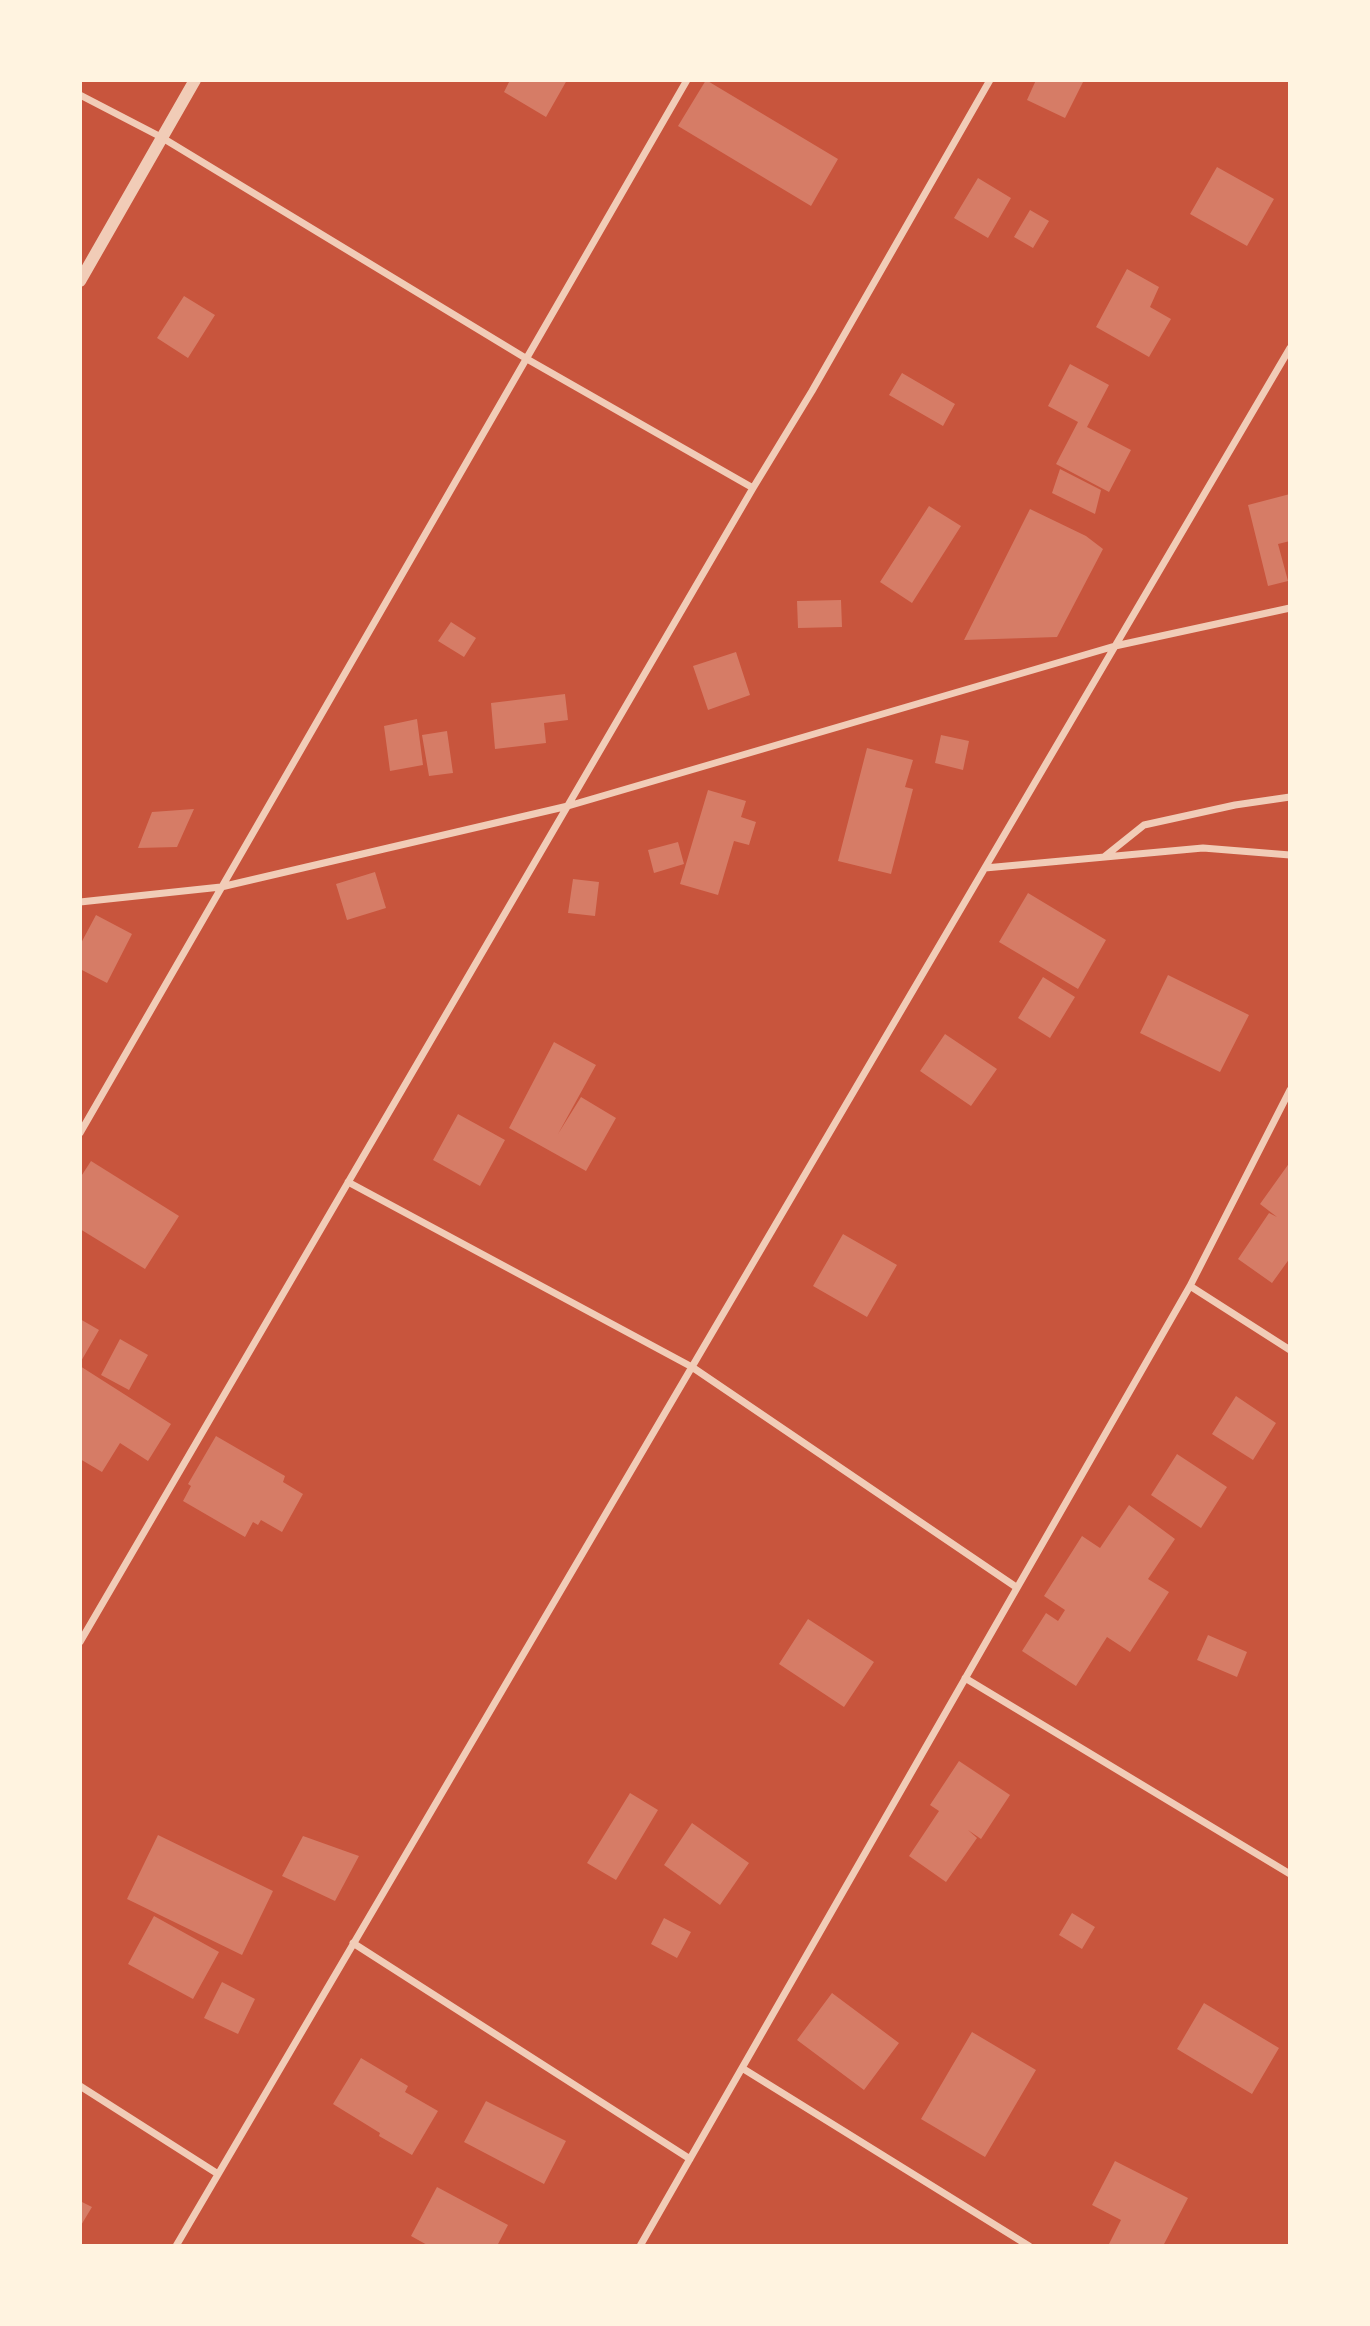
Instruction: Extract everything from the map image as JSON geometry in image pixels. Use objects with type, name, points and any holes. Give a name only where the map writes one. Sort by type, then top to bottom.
[{"type":"street","points":[[80,281],[195,80]]},
{"type":"street","points":[[80,1133],[687,80]]},
{"type":"street","points":[[80,1642],[812,391],[990,80]]},
{"type":"street","points":[[80,95],[161,137],[527,359],[753,488]]},
{"type":"street","points":[[176,2245],[1290,348]]},
{"type":"street","points":[[80,902],[221,887],[568,806],[1115,646],[1290,608]]},
{"type":"street","points":[[1104,857],[1144,825],[1235,805],[1290,797]]},
{"type":"street","points":[[985,868],[1203,848],[1290,855]]},
{"type":"street","points":[[640,2245],[1189,1286],[1290,1090]]},
{"type":"street","points":[[348,1182],[692,1367],[1016,1587]]},
{"type":"street","points":[[1189,1286],[1290,1350]]},
{"type":"street","points":[[965,1678],[1290,1874]]},
{"type":"street","points":[[353,1943],[690,2159]]},
{"type":"street","points":[[742,2068],[1029,2245]]},
{"type":"street","points":[[80,2086],[218,2174]]},
{"type":"building","points":[[510,80],[567,80],[546,117],[504,92]]},
{"type":"building","points":[[706,80],[838,159],[811,206],[678,126]]},
{"type":"building","points":[[1036,80],[1083,82],[1065,118],[1027,100]]},
{"type":"building","points":[[1217,167],[1274,199],[1247,246],[1190,214]]},
{"type":"building","points":[[978,178],[1011,198],[988,238],[954,218]]},
{"type":"building","points":[[1030,210],[1049,221],[1033,248],[1014,237]]},
{"type":"building","points":[[1127,269],[1159,287],[1150,307],[1171,319],[1149,357],[1096,327]]},
{"type":"building","points":[[184,296],[215,315],[188,358],[157,338]]},
{"type":"building","points":[[1070,364],[1109,385],[1087,427],[1131,450],[1109,492],[1056,464],[1078,422],[1048,406]]},
{"type":"building","points":[[902,373],[955,404],[943,426],[889,395]]},
{"type":"building","points":[[1060,469],[1101,490],[1095,514],[1052,493]]},
{"type":"building","points":[[1290,494],[1290,541],[1278,544],[1288,581],[1268,586],[1248,505]]},
{"type":"building","points":[[929,506],[961,526],[912,603],[880,582]]},
{"type":"building","points":[[1030,509],[1086,536],[1103,549],[1057,637],[964,640]]},
{"type":"building","points":[[841,600],[842,627],[798,628],[797,601]]},
{"type":"building","points":[[451,622],[476,638],[464,657],[438,641]]},
{"type":"building","points":[[736,652],[750,695],[708,710],[693,666]]},
{"type":"building","points":[[565,694],[568,720],[544,723],[546,743],[495,749],[491,703]]},
{"type":"building","points":[[417,719],[423,765],[390,771],[384,726]]},
{"type":"building","points":[[447,731],[453,773],[429,776],[422,735]]},
{"type":"building","points":[[941,735],[969,741],[963,770],[935,763]]},
{"type":"building","points":[[867,748],[913,760],[905,787],[913,789],[891,874],[838,861]]},
{"type":"building","points":[[708,790],[746,801],[741,817],[756,822],[749,845],[734,841],[718,895],[680,884]]},
{"type":"building","points":[[194,809],[177,847],[138,848],[152,812]]},
{"type":"building","points":[[678,842],[684,864],[654,873],[648,850]]},
{"type":"building","points":[[375,872],[386,908],[347,920],[336,884]]},
{"type":"building","points":[[573,879],[599,882],[595,916],[568,913]]},
{"type":"building","points":[[1028,893],[1106,940],[1078,989],[999,942]]},
{"type":"building","points":[[96,915],[132,934],[107,983],[80,969],[80,945]]},
{"type":"building","points":[[1168,975],[1249,1015],[1220,1072],[1140,1033]]},
{"type":"building","points":[[1043,977],[1075,997],[1050,1038],[1018,1018]]},
{"type":"building","points":[[945,1034],[997,1069],[971,1106],[920,1071]]},
{"type":"building","points":[[554,1042],[596,1065],[558,1134],[581,1097],[616,1118],[586,1171],[509,1128]]},
{"type":"building","points":[[458,1114],[505,1140],[480,1186],[433,1160]]},
{"type":"building","points":[[91,1161],[179,1216],[145,1269],[80,1229],[80,1178]]},
{"type":"building","points":[[1290,1162],[1290,1258],[1272,1283],[1238,1259],[1269,1213],[1277,1217],[1260,1204]]},
{"type":"building","points":[[843,1234],[897,1265],[867,1317],[813,1286]]},
{"type":"building","points":[[80,1319],[99,1330],[80,1363]]},
{"type":"building","points":[[120,1339],[148,1355],[129,1390],[101,1375]]},
{"type":"building","points":[[80,1366],[171,1424],[148,1461],[120,1443],[102,1472],[80,1459]]},
{"type":"building","points":[[1236,1396],[1276,1423],[1253,1460],[1212,1434]]},
{"type":"building","points":[[216,1436],[285,1476],[283,1482],[303,1494],[282,1532],[261,1520],[258,1525],[253,1522],[245,1537],[183,1501],[191,1486],[188,1484]]},
{"type":"building","points":[[1177,1454],[1227,1487],[1201,1528],[1151,1495]]},
{"type":"building","points":[[1129,1505],[1175,1539],[1148,1579],[1169,1592],[1130,1652],[1107,1637],[1076,1686],[1022,1651],[1046,1613],[1058,1621],[1065,1610],[1044,1596],[1082,1536],[1100,1548]]},
{"type":"building","points":[[808,1619],[874,1662],[844,1707],[779,1664]]},
{"type":"building","points":[[1208,1635],[1247,1652],[1237,1677],[1197,1660]]},
{"type":"building","points":[[959,1761],[1010,1795],[981,1839],[968,1830],[977,1838],[946,1882],[909,1856],[939,1811],[930,1805]]},
{"type":"building","points":[[630,1793],[658,1810],[616,1880],[587,1863]]},
{"type":"building","points":[[692,1823],[749,1863],[720,1905],[664,1865]]},
{"type":"building","points":[[158,1835],[273,1891],[242,1955],[127,1899]]},
{"type":"building","points":[[303,1836],[359,1856],[335,1901],[282,1876]]},
{"type":"building","points":[[1072,1913],[1095,1927],[1082,1949],[1059,1935]]},
{"type":"building","points":[[154,1916],[219,1952],[193,1999],[128,1964]]},
{"type":"building","points":[[664,1918],[691,1932],[677,1958],[651,1944]]},
{"type":"building","points":[[222,1982],[255,1999],[238,2034],[204,2018]]},
{"type":"building","points":[[832,1993],[899,2043],[864,2090],[797,2040]]},
{"type":"building","points":[[1204,2003],[1279,2048],[1252,2094],[1177,2049]]},
{"type":"building","points":[[972,2032],[1036,2070],[985,2157],[921,2119]]},
{"type":"building","points":[[361,2058],[408,2086],[405,2092],[438,2111],[412,2155],[333,2104]]},
{"type":"building","points":[[486,2101],[566,2141],[544,2184],[464,2142]]},
{"type":"building","points":[[1115,2161],[1188,2198],[1163,2246],[1108,2246],[1121,2220],[1092,2205]]},
{"type":"building","points":[[437,2187],[508,2225],[497,2246],[429,2246],[411,2236]]},
{"type":"building","points":[[80,2201],[92,2207],[80,2227]]}]
